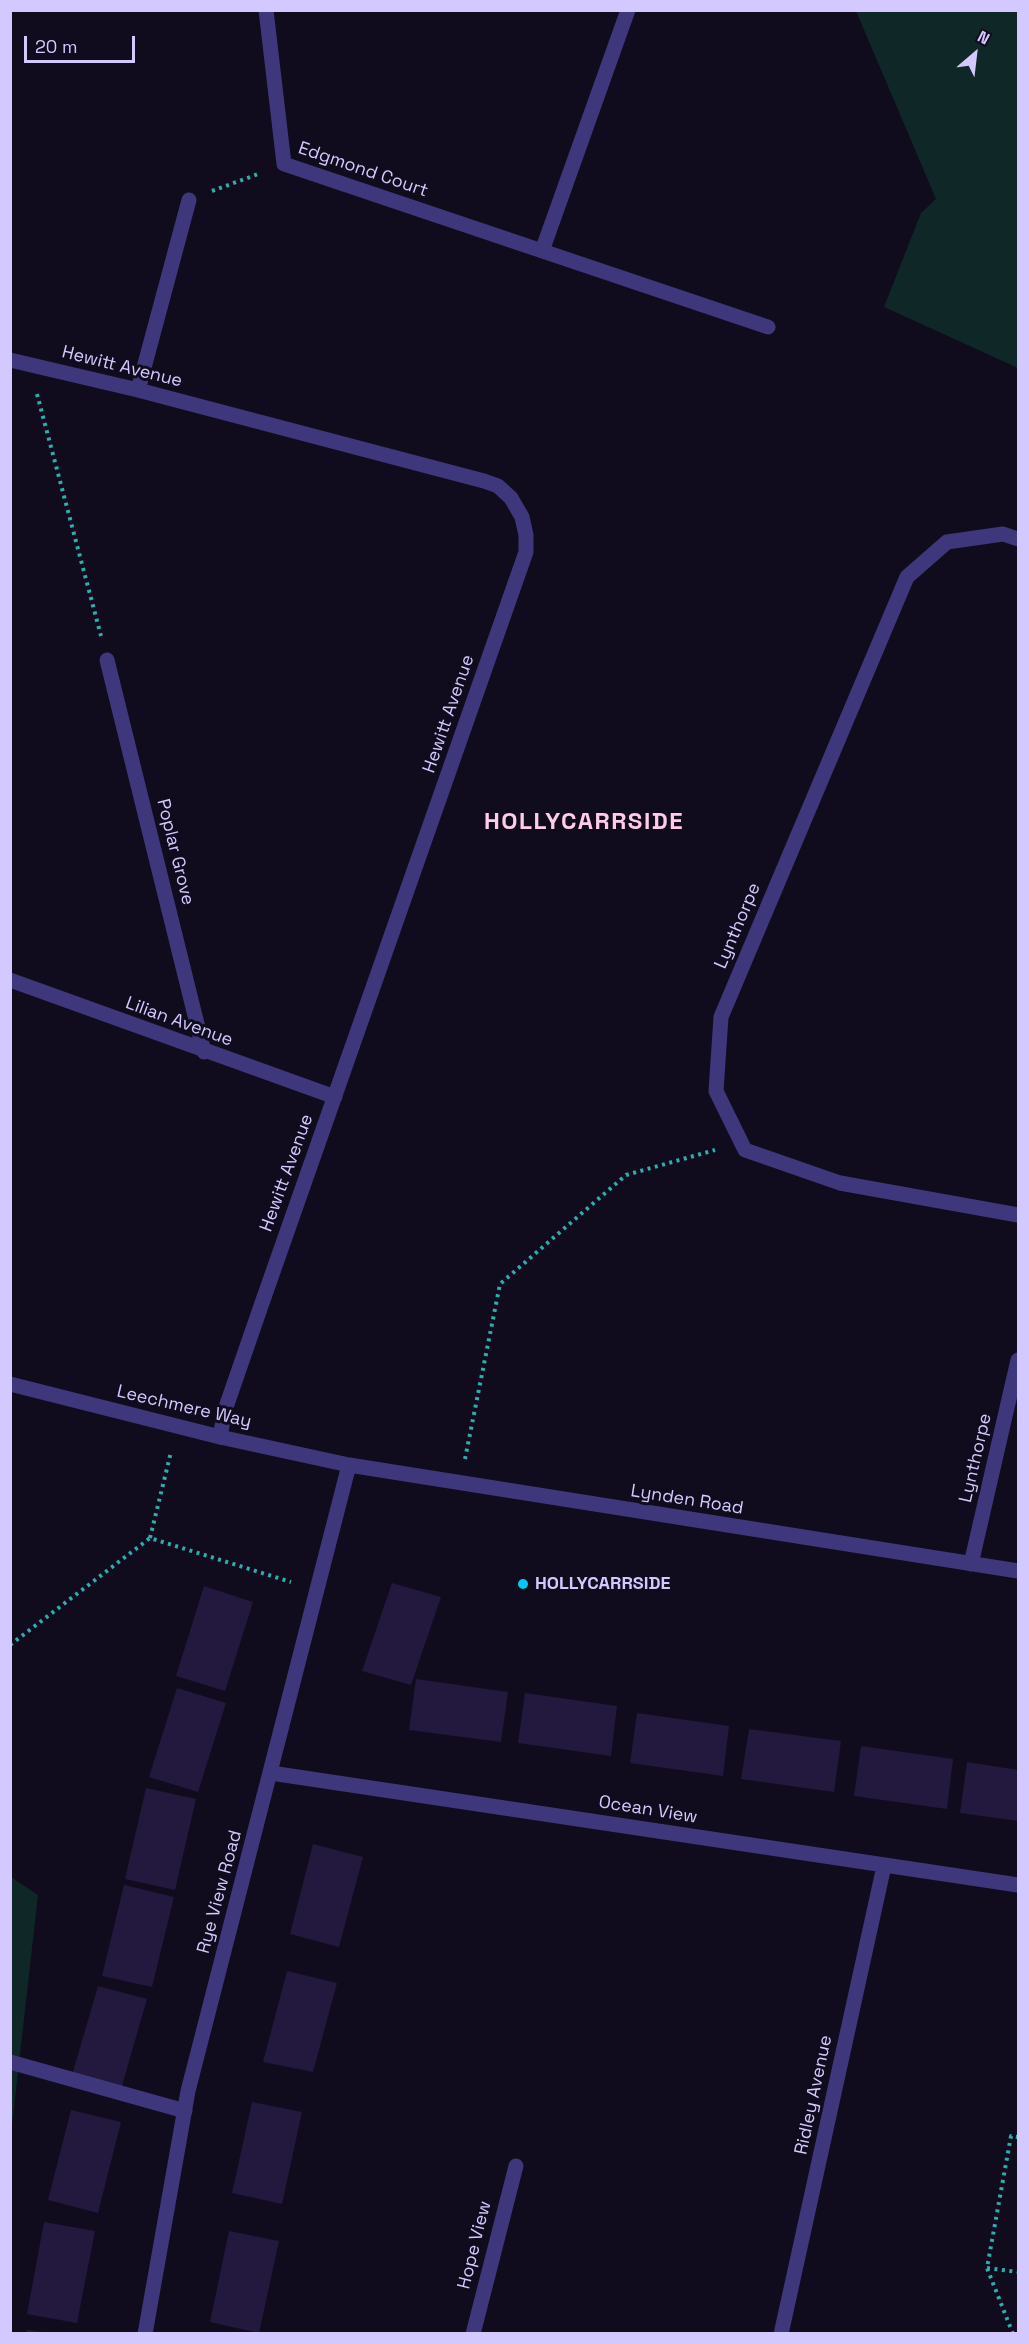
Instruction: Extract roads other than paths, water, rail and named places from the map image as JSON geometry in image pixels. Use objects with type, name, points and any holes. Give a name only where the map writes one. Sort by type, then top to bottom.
[{"type":"street","name":"Edgmond Court","points":[[266,10],[284,164],[768,327]]},
{"type":"street","points":[[542,251],[628,10]]},
{"type":"street","points":[[138,390],[189,200]]},
{"type":"street","name":"Hewitt Avenue","points":[[10,360],[138,390],[484,481],[506,491],[522,517],[526,552],[225,1410],[220,1437]]},
{"type":"street","name":"Lynthorpe","points":[[1018,539],[1004,534],[947,542],[907,577],[721,1017],[716,1091],[745,1150],[840,1183],[1018,1215]]},
{"type":"street","name":"Poplar Grove","points":[[107,660],[204,1052]]},
{"type":"street","name":"Lilian Avenue","points":[[10,980],[204,1052],[335,1097]]},
{"type":"street","name":"Lynthorpe","points":[[971,1564],[1018,1360]]},
{"type":"street","name":"Leechmere Way","points":[[10,1384],[220,1437],[349,1465]]},
{"type":"street","name":"Lynden Road","points":[[349,1465],[1018,1571]]},
{"type":"street","name":"Rye View Road","points":[[145,2334],[185,2111],[349,1465]]},
{"type":"street","name":"Ocean View","points":[[271,1773],[1018,1885]]},
{"type":"street","name":"Ridley Avenue","points":[[781,2334],[884,1866]]},
{"type":"street","points":[[10,2062],[185,2111]]},
{"type":"street","name":"Hope View","points":[[473,2334],[516,2166]]},
{"type":"place","name":"HOLLYCARRSIDE","points":[[523,1584]]},
{"type":"district","name":"HOLLYCARRSIDE","points":[[584,822]]}]
